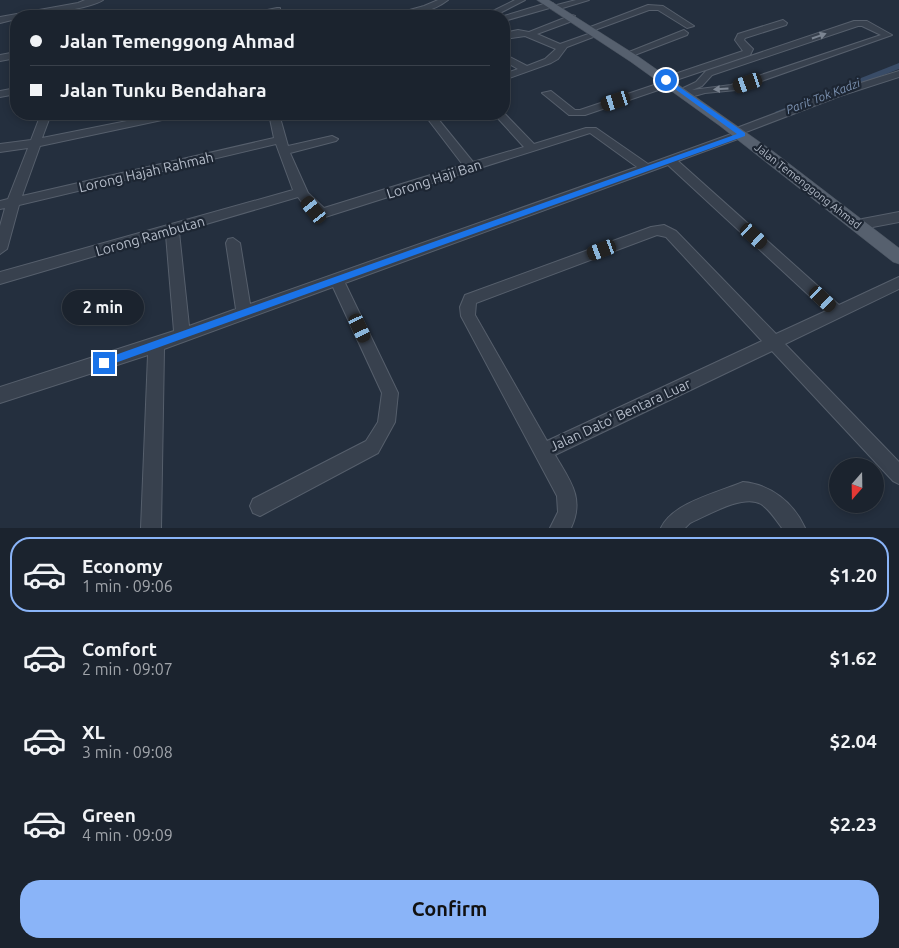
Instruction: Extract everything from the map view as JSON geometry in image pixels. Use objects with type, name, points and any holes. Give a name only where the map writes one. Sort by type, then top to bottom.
[{"type":"main road","name":"Jalan Temenggong Ahmad","points":[[549,4],[628,54],[740,133],[899,257]]},
{"type":"street","points":[[49,10],[99,0]]},
{"type":"street","points":[[418,10],[444,0]]},
{"type":"street","points":[[500,10],[522,0]]},
{"type":"street","points":[[510,17],[549,4],[584,0]]},
{"type":"street","points":[[510,74],[555,57],[568,40],[648,7],[660,8],[687,29],[628,54]]},
{"type":"street","points":[[510,34],[530,34],[551,30],[572,18]]},
{"type":"street","points":[[547,93],[573,113],[580,113],[676,87],[699,84],[709,73],[799,54],[888,35],[864,23],[857,22],[799,54],[732,88],[704,90],[676,87]]},
{"type":"street","points":[[676,87],[747,53],[748,49],[739,40],[741,36],[783,23]]},
{"type":"street","points":[[530,34],[560,48]]},
{"type":"street","points":[[510,60],[524,68]]},
{"type":"street","points":[[0,395],[122,357],[670,160],[836,94],[899,74]]},
{"type":"street","points":[[0,249],[6,204],[44,120]]},
{"type":"street","points":[[0,148],[35,143],[147,120]]},
{"type":"street","name":"Lorong Haji Ban","points":[[276,120],[282,146],[300,192],[314,210],[328,213],[531,147],[590,130],[596,131],[646,168]]},
{"type":"street","points":[[434,120],[471,167]]},
{"type":"street","points":[[505,120],[531,147]]},
{"type":"street","points":[[282,146],[332,138]]},
{"type":"street","name":"Lorong Hajah Rahmah","points":[[6,204],[282,146]]},
{"type":"street","points":[[670,160],[837,312]]},
{"type":"street","name":"Lorong Rambutan","points":[[0,278],[300,192]]},
{"type":"street","points":[[858,224],[899,217]]},
{"type":"street","points":[[172,230],[182,334]]},
{"type":"street","name":"Jalan Dato' Bentara Luar","points":[[774,342],[671,234],[664,230],[656,230],[470,299],[467,307],[468,316],[545,451],[899,283]]},
{"type":"street","points":[[233,243],[244,312]]},
{"type":"street","points":[[260,506],[372,448],[380,437],[388,418],[390,393],[337,280]]},
{"type":"street","points":[[774,342],[899,475]]},
{"type":"street","points":[[151,528],[156,344]]},
{"type":"street","points":[[545,451],[566,493],[569,505],[566,521],[560,528]]},
{"type":"street","points":[[670,528],[683,516],[743,491],[757,492],[770,499],[795,528]]},
{"type":"waterway","name":"Parit Tok Kadzi","points":[[780,112],[899,66]]},
{"type":"route","points":[[104,363],[742,134],[666,80]]}]
